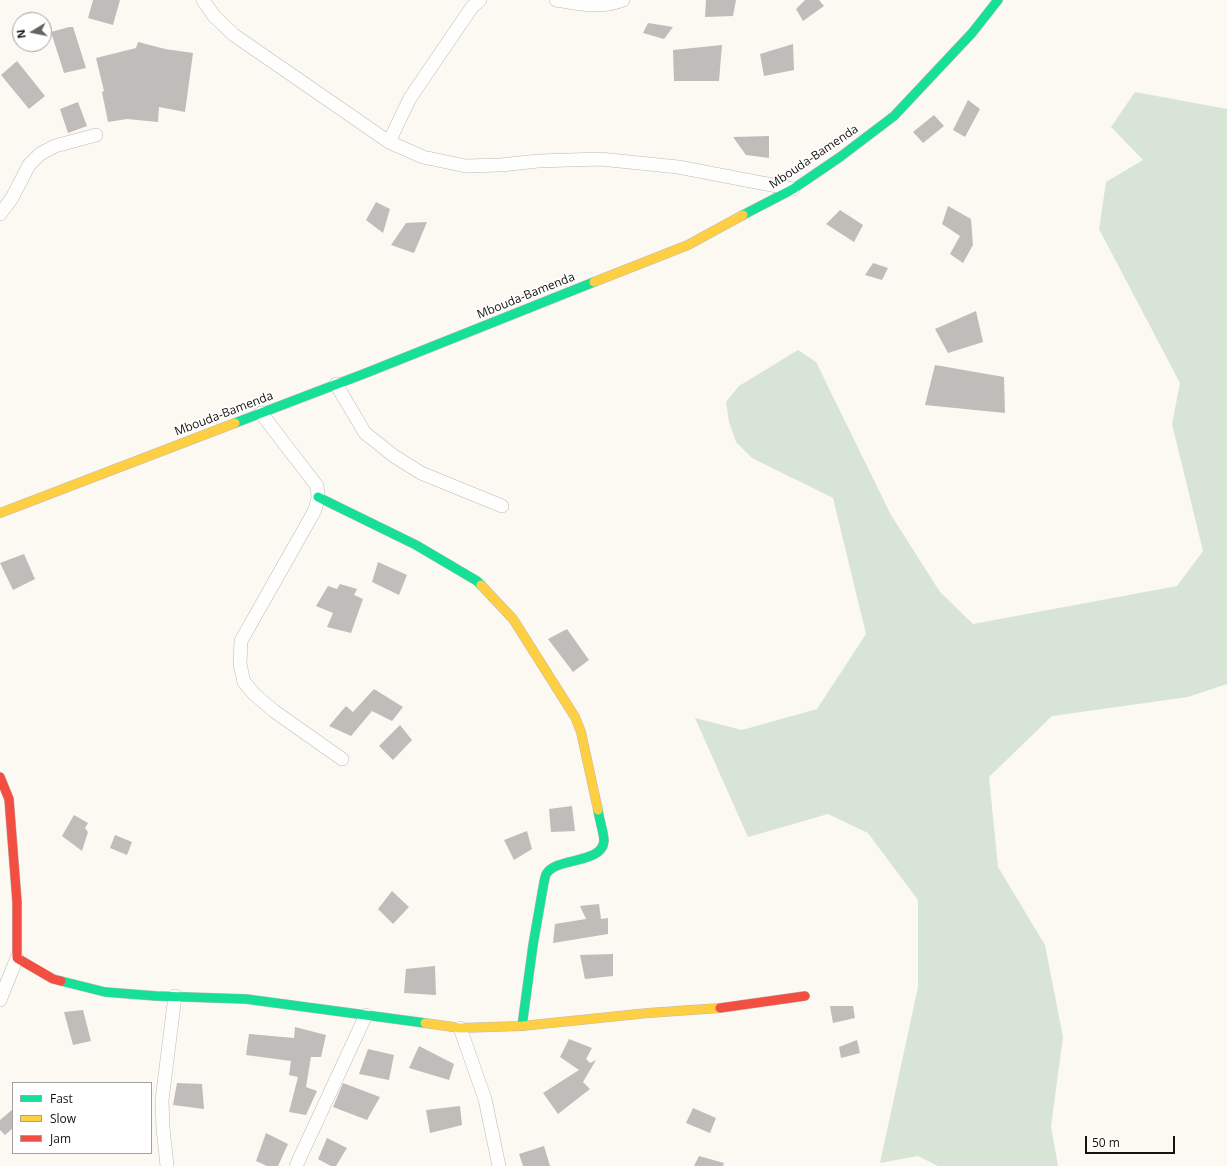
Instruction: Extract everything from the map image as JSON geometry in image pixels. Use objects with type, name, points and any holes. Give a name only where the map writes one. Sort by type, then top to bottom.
[{"type":"main road","name":"Mbouda-Bamenda","points":[[0,514],[336,384],[688,245],[793,189],[840,157],[894,116],[972,32],[998,0]]},
{"type":"main road","points":[[318,497],[416,545],[477,581],[512,620],[575,716],[581,732],[604,840],[602,848],[596,854],[554,867],[547,873],[544,882],[533,945],[522,1026]]},
{"type":"main road","points":[[0,777],[9,799],[17,902],[17,958],[53,979],[105,992],[246,999],[460,1028],[522,1026],[648,1013],[723,1008],[805,996]]},
{"type":"street","points":[[203,0],[214,16],[234,34],[389,142],[423,157],[466,166],[501,165],[538,161],[600,159],[678,167],[793,189]]},
{"type":"street","points":[[389,142],[410,98],[472,7],[480,0]]},
{"type":"street","points":[[556,0],[589,6],[603,5],[623,0]]},
{"type":"street","points":[[0,214],[12,198],[29,166],[40,154],[55,146],[96,135]]},
{"type":"street","points":[[336,384],[365,433],[394,456],[420,473],[502,506]]},
{"type":"street","points":[[261,413],[317,486],[318,497],[315,510],[241,641],[240,664],[244,682],[254,694],[274,712],[342,759]]},
{"type":"street","points":[[0,1000],[17,958]]},
{"type":"street","points":[[167,1166],[162,1100],[176,996]]},
{"type":"street","points":[[296,1166],[366,1015]]},
{"type":"street","points":[[460,1028],[486,1099],[499,1166]]},
{"type":"green space","points":[[1135,92],[1227,109],[1227,684],[1188,697],[1052,716],[989,777],[998,867],[1045,945],[1063,1037],[1051,1126],[1058,1166],[938,1166],[918,1156],[880,1163],[918,987],[918,900],[868,833],[828,814],[748,837],[695,718],[742,730],[817,709],[866,634],[833,498],[752,458],[736,442],[729,422],[726,402],[739,386],[798,350],[816,362],[891,515],[940,592],[973,624],[1177,586],[1203,551],[1172,424],[1180,383],[1099,229],[1106,182],[1143,160],[1111,127]]},
{"type":"building","points":[[93,0],[120,0],[113,25],[88,18]]},
{"type":"building","points":[[706,0],[736,0],[733,16],[705,17]]},
{"type":"building","points":[[805,0],[819,0],[824,6],[803,21],[796,9]]},
{"type":"building","points":[[648,23],[673,27],[664,39],[643,33]]},
{"type":"building","points":[[73,27],[86,68],[64,73],[52,32]]},
{"type":"building","points":[[138,42],[165,49],[193,53],[185,112],[159,107],[158,122],[127,119],[108,122],[102,92],[104,91],[96,58],[136,48]]},
{"type":"building","points":[[793,44],[794,70],[764,76],[760,54]]},
{"type":"building","points":[[722,45],[719,81],[674,81],[673,50]]},
{"type":"building","points":[[17,61],[45,96],[29,109],[1,75]]},
{"type":"building","points":[[968,100],[980,109],[965,137],[953,130]]},
{"type":"building","points":[[78,102],[87,126],[68,133],[60,109]]},
{"type":"building","points":[[934,115],[944,126],[923,143],[913,132]]},
{"type":"building","points":[[769,136],[769,158],[746,155],[733,137]]},
{"type":"building","points":[[376,202],[390,209],[383,233],[366,220]]},
{"type":"building","points":[[948,206],[971,219],[973,245],[963,263],[950,254],[960,236],[942,224]]},
{"type":"building","points":[[840,210],[863,225],[854,242],[826,224]]},
{"type":"building","points":[[427,222],[414,253],[391,245],[406,223]]},
{"type":"building","points":[[873,263],[888,268],[882,280],[865,275]]},
{"type":"building","points":[[976,311],[983,342],[948,353],[935,329]]},
{"type":"building","points":[[935,365],[1004,377],[1005,413],[925,405]]},
{"type":"building","points":[[24,554],[35,579],[13,590],[0,563]]},
{"type":"building","points":[[378,562],[407,575],[399,595],[372,582]]},
{"type":"building","points":[[340,584],[357,589],[354,595],[363,599],[351,633],[327,627],[333,613],[316,606],[328,586],[337,589]]},
{"type":"building","points":[[567,629],[589,660],[573,672],[548,639]]},
{"type":"building","points":[[374,689],[403,707],[392,721],[372,711],[351,736],[329,726],[346,706],[353,712]]},
{"type":"building","points":[[400,725],[412,740],[393,760],[379,746]]},
{"type":"building","points":[[572,806],[575,831],[551,832],[549,809]]},
{"type":"building","points":[[74,815],[88,823],[85,828],[88,832],[82,851],[62,836]]},
{"type":"building","points":[[527,831],[532,849],[514,860],[504,840]]},
{"type":"building","points":[[115,835],[132,842],[127,855],[110,848]]},
{"type":"building","points":[[392,891],[409,907],[393,924],[378,909]]},
{"type":"building","points":[[599,904],[601,919],[608,918],[608,934],[553,943],[555,924],[586,919],[580,906]]},
{"type":"building","points":[[613,954],[613,976],[585,979],[580,955]]},
{"type":"building","points":[[435,966],[436,995],[404,993],[406,969]]},
{"type":"building","points":[[830,1006],[853,1006],[855,1018],[833,1023]]},
{"type":"building","points":[[83,1010],[91,1041],[73,1045],[64,1012]]},
{"type":"building","points":[[295,1027],[326,1035],[321,1057],[311,1057],[306,1087],[317,1091],[306,1115],[289,1112],[298,1077],[289,1075],[291,1061],[246,1055],[249,1034],[294,1038]]},
{"type":"building","points":[[569,1039],[592,1048],[586,1059],[590,1063],[596,1060],[583,1082],[590,1089],[558,1114],[543,1093],[579,1070],[560,1057]]},
{"type":"building","points":[[857,1040],[860,1053],[841,1058],[839,1047]]},
{"type":"building","points":[[419,1046],[454,1064],[449,1080],[409,1068]]},
{"type":"building","points":[[368,1049],[394,1055],[389,1080],[359,1074]]},
{"type":"building","points":[[177,1083],[202,1084],[204,1109],[173,1105]]},
{"type":"building","points":[[343,1083],[380,1097],[367,1120],[333,1107]]},
{"type":"building","points":[[460,1106],[462,1125],[430,1133],[426,1110]]},
{"type":"building","points":[[693,1108],[716,1118],[710,1133],[686,1123]]},
{"type":"building","points":[[12,1110],[12,1129],[5,1135],[0,1130],[0,1120]]},
{"type":"building","points":[[266,1133],[288,1144],[278,1166],[267,1166],[256,1161]]},
{"type":"building","points":[[327,1138],[347,1148],[336,1166],[331,1166],[318,1159]]},
{"type":"building","points":[[544,1146],[550,1166],[523,1166],[519,1154]]},
{"type":"building","points":[[699,1156],[724,1163],[723,1166],[694,1166]]},
{"type":"traffic: fast","points":[[743,215],[793,189],[840,157],[894,116],[972,33],[998,0]]},
{"type":"traffic: fast","points":[[235,423],[366,373],[594,282]]},
{"type":"traffic: fast","points":[[318,497],[416,545],[477,581],[481,585]]},
{"type":"traffic: fast","points":[[522,1026],[533,945],[545,876],[553,868],[560,864],[588,857],[596,853],[601,848],[604,838],[598,810]]},
{"type":"traffic: fast","points":[[61,981],[105,992],[156,996],[246,999],[425,1023]]},
{"type":"traffic: slow","points":[[594,282],[688,245],[743,215]]},
{"type":"traffic: slow","points":[[0,513],[235,423]]},
{"type":"traffic: slow","points":[[481,585],[513,619],[575,717],[581,732],[598,810]]},
{"type":"traffic: slow","points":[[425,1023],[460,1028],[522,1026],[648,1013],[720,1008]]},
{"type":"traffic: jam","points":[[0,777],[9,799],[17,902],[17,958],[53,979],[61,981]]},
{"type":"traffic: jam","points":[[720,1008],[805,996]]}]
